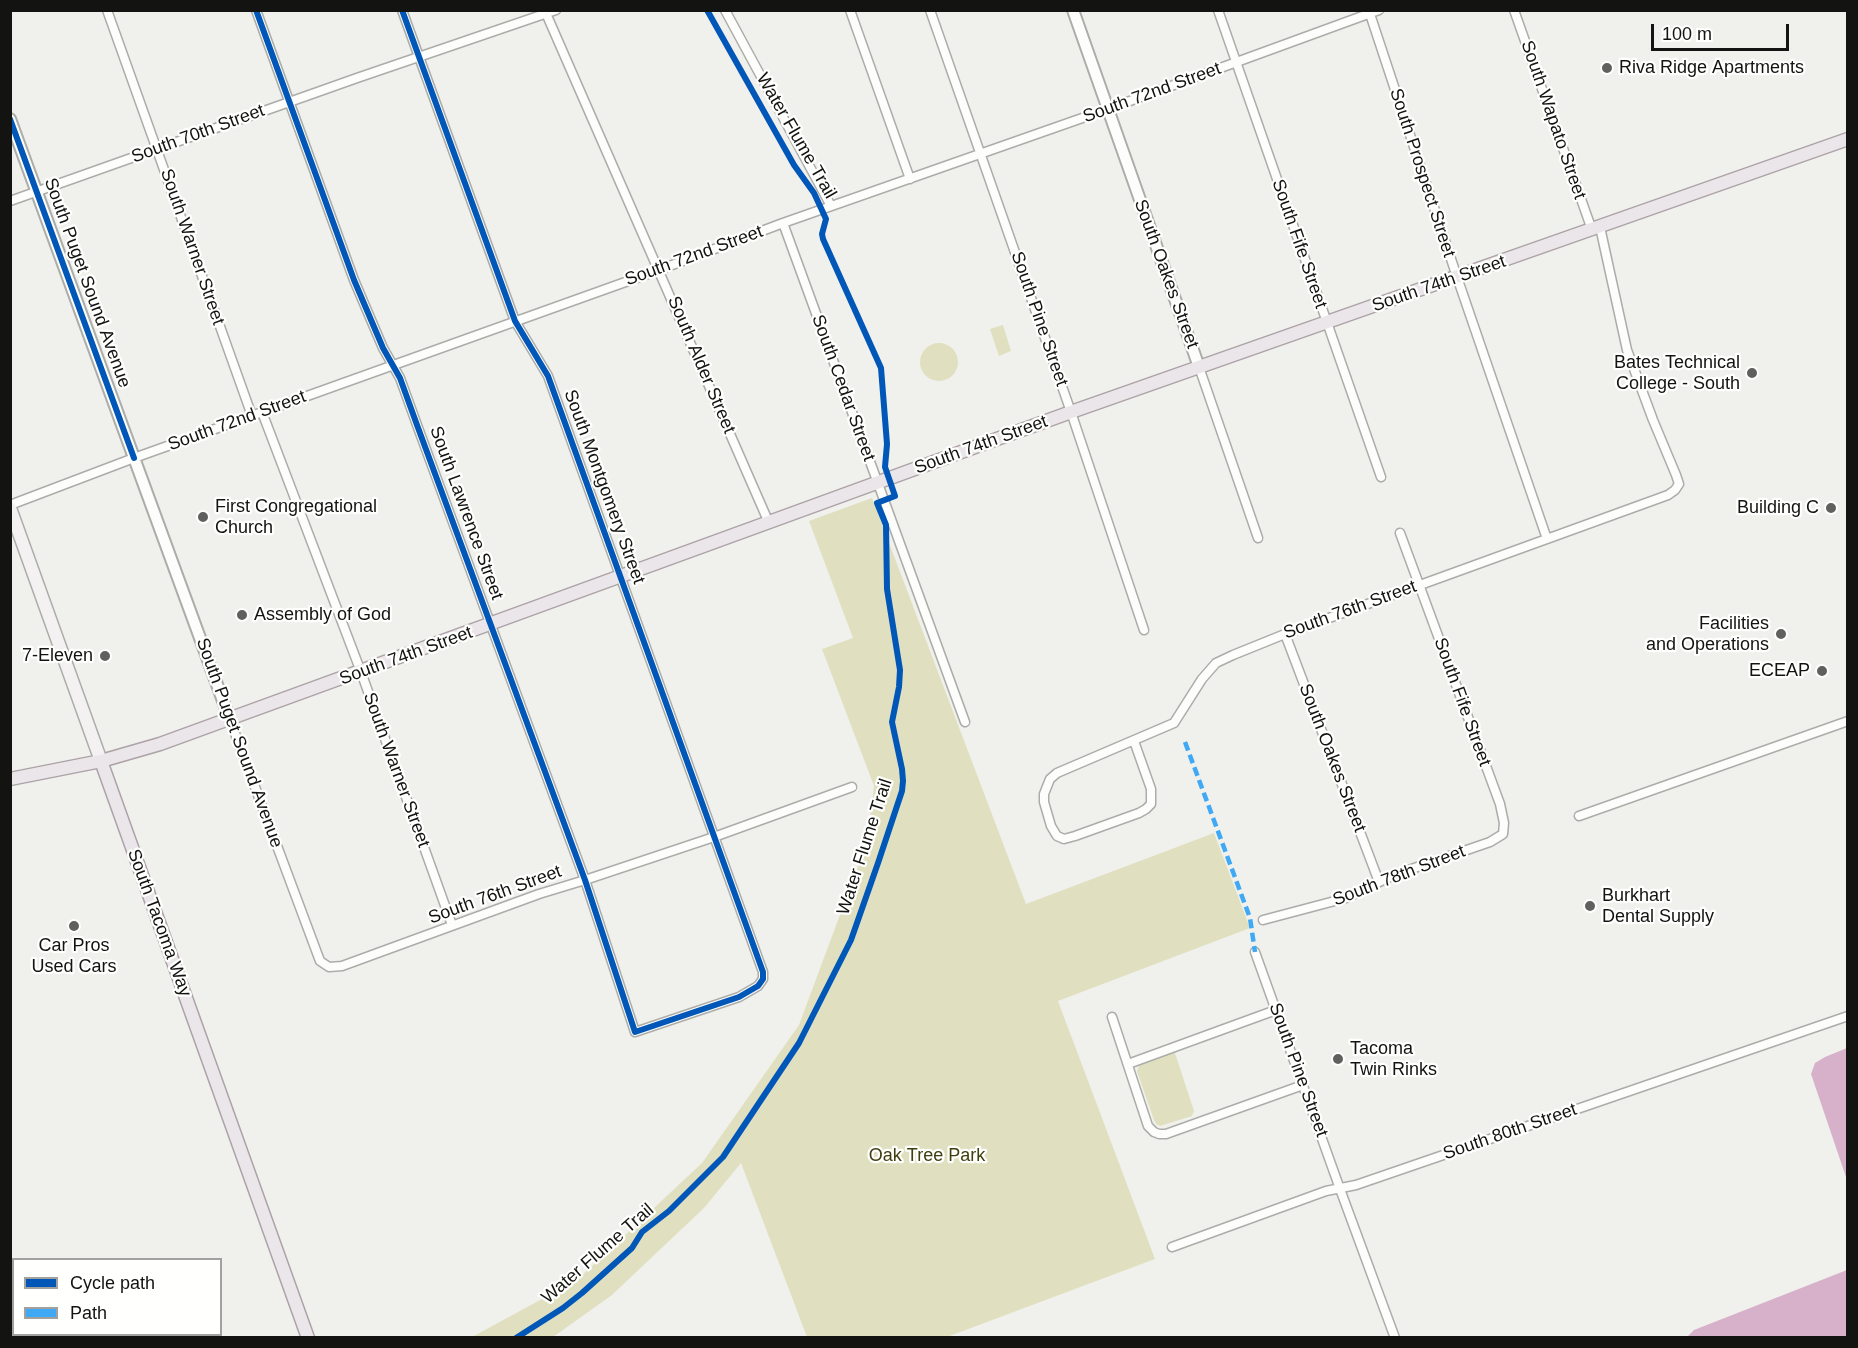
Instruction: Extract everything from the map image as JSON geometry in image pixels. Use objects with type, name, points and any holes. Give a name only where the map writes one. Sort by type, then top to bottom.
[{"type":"main road","name":"South 74th Street","points":[[10,779],[101,761],[230,720],[1071,412],[1848,139]]},
{"type":"main road","name":"South Tacoma Way","points":[[10,506],[308,1338]]},
{"type":"street","name":"South Warner Street","points":[[107,10],[252,416]]},
{"type":"street","name":"South Lawrence Street","points":[[256,10],[354,280],[383,348],[400,378],[585,880],[635,1032]]},
{"type":"street","name":"South Montgomery Street","points":[[402,10],[515,321],[548,376],[761,965],[763,979],[753,990],[739,997],[635,1032]]},
{"type":"street","name":"South 70th Street","points":[[10,201],[556,10]]},
{"type":"street","points":[[725,10],[831,206]]},
{"type":"street","points":[[850,10],[910,179]]},
{"type":"street","name":"South Pine Street","points":[[930,10],[1071,412],[1144,630]]},
{"type":"street","name":"South Oakes Street","points":[[1073,10],[1258,538]]},
{"type":"street","name":"South Fife Street","points":[[1218,10],[1382,477]]},
{"type":"street","name":"South 72nd Street","points":[[10,506],[134,458],[659,270],[783,223],[1108,109],[1369,12],[1380,10]]},
{"type":"street","name":"South Wapato Street","points":[[1514,10],[1596,229],[1627,350],[1678,484]]},
{"type":"street","name":"South Alder Street","points":[[545,12],[769,523]]},
{"type":"street","name":"South Prospect Street","points":[[1369,12],[1547,539]]},
{"type":"street","name":"South Puget Sound Avenue","points":[[10,119],[320,961]]},
{"type":"street","name":"South Cedar Street","points":[[783,223],[964,722]]},
{"type":"street","name":"South Warner Street","points":[[262,412],[361,672],[452,926]]},
{"type":"street","name":"South 76th Street","points":[[1134,741],[1151,789],[1151,804],[1138,813],[1060,838],[1054,833],[1044,802],[1044,794],[1050,779],[1057,773],[1174,723],[1202,679],[1216,663],[1285,634],[1671,493],[1677,489],[1678,484]]},
{"type":"street","name":"South Fife Street","points":[[1400,532],[1500,804]]},
{"type":"street","name":"South Oakes Street","points":[[1285,634],[1379,882]]},
{"type":"street","points":[[1578,816],[1848,721]]},
{"type":"street","name":"South 76th Street","points":[[320,961],[329,968],[342,966],[539,894],[714,837],[852,787]]},
{"type":"street","name":"South 78th Street","points":[[1263,920],[1347,898],[1379,882],[1499,837],[1503,834],[1504,828],[1500,804]]},
{"type":"street","name":"South Pine Street","points":[[1255,952],[1395,1338]]},
{"type":"street","points":[[1128,1064],[1276,1010]]},
{"type":"street","name":"South 80th Street","points":[[1172,1247],[1326,1191],[1356,1185],[1848,1016]]},
{"type":"street","points":[[1112,1017],[1148,1126],[1154,1132],[1166,1134],[1303,1085]]},
{"type":"green space","points":[[1003,325],[1011,351],[999,356],[990,329]]},
{"type":"green space","points":[[939,343],[952,349],[958,362],[952,375],[939,381],[926,375],[920,362],[926,349]]},
{"type":"green space","name":"Oak Tree Park","points":[[872,498],[1026,904],[1214,833],[1250,928],[1058,1001],[1155,1259],[947,1337],[807,1337],[741,1163],[704,1208],[612,1295],[553,1337],[472,1337],[577,1280],[702,1163],[799,1025],[867,842],[874,786],[822,649],[853,638],[809,521]]},
{"type":"green space","points":[[1174,1050],[1194,1111],[1192,1116],[1160,1126],[1154,1120],[1137,1071],[1141,1062]]},
{"type":"shaded area","points":[[1848,1048],[1847,1180],[1811,1074],[1815,1063]]},
{"type":"shaded area","points":[[1847,1270],[1847,1337],[1687,1337],[1694,1330]]},
{"type":"railway","points":[[10,1310],[12,1329]]},
{"type":"marked path","points":[[1185,742],[1250,918],[1255,952]]},
{"type":"cycle path","points":[[256,10],[354,280],[383,348],[400,378],[585,880],[635,1032],[739,997],[758,986],[763,979],[763,972],[548,376],[515,321],[402,10]]},
{"type":"cycle path","name":"Water Flume Trail","points":[[516,1338],[582,1293],[632,1248],[642,1232],[669,1211],[723,1157],[799,1043],[851,940],[902,791],[902,769],[892,722],[900,670],[887,589],[886,525],[877,503],[895,496],[885,467],[887,444],[881,368],[823,239],[826,219],[814,193],[794,165],[707,10]]},
{"type":"cycle path","points":[[10,119],[134,458]]},
{"type":"place","name":"Riva Ridge Apartments","points":[[1607,68]]},
{"type":"place","name":"Bates Technical College - South","points":[[1752,373]]},
{"type":"place","name":"Building C","points":[[1831,508]]},
{"type":"place","name":"First Congregational Church","points":[[203,517]]},
{"type":"place","name":"Assembly of God","points":[[242,615]]},
{"type":"place","name":"Facilities and Operations","points":[[1781,634]]},
{"type":"place","name":"7-Eleven","points":[[105,656]]},
{"type":"place","name":"ECEAP","points":[[1822,671]]},
{"type":"place","name":"Burkhart Dental Supply","points":[[1590,906]]},
{"type":"place","name":"Car Pros Used Cars","points":[[74,926]]},
{"type":"place","name":"Tacoma Twin Rinks","points":[[1338,1059]]}]
